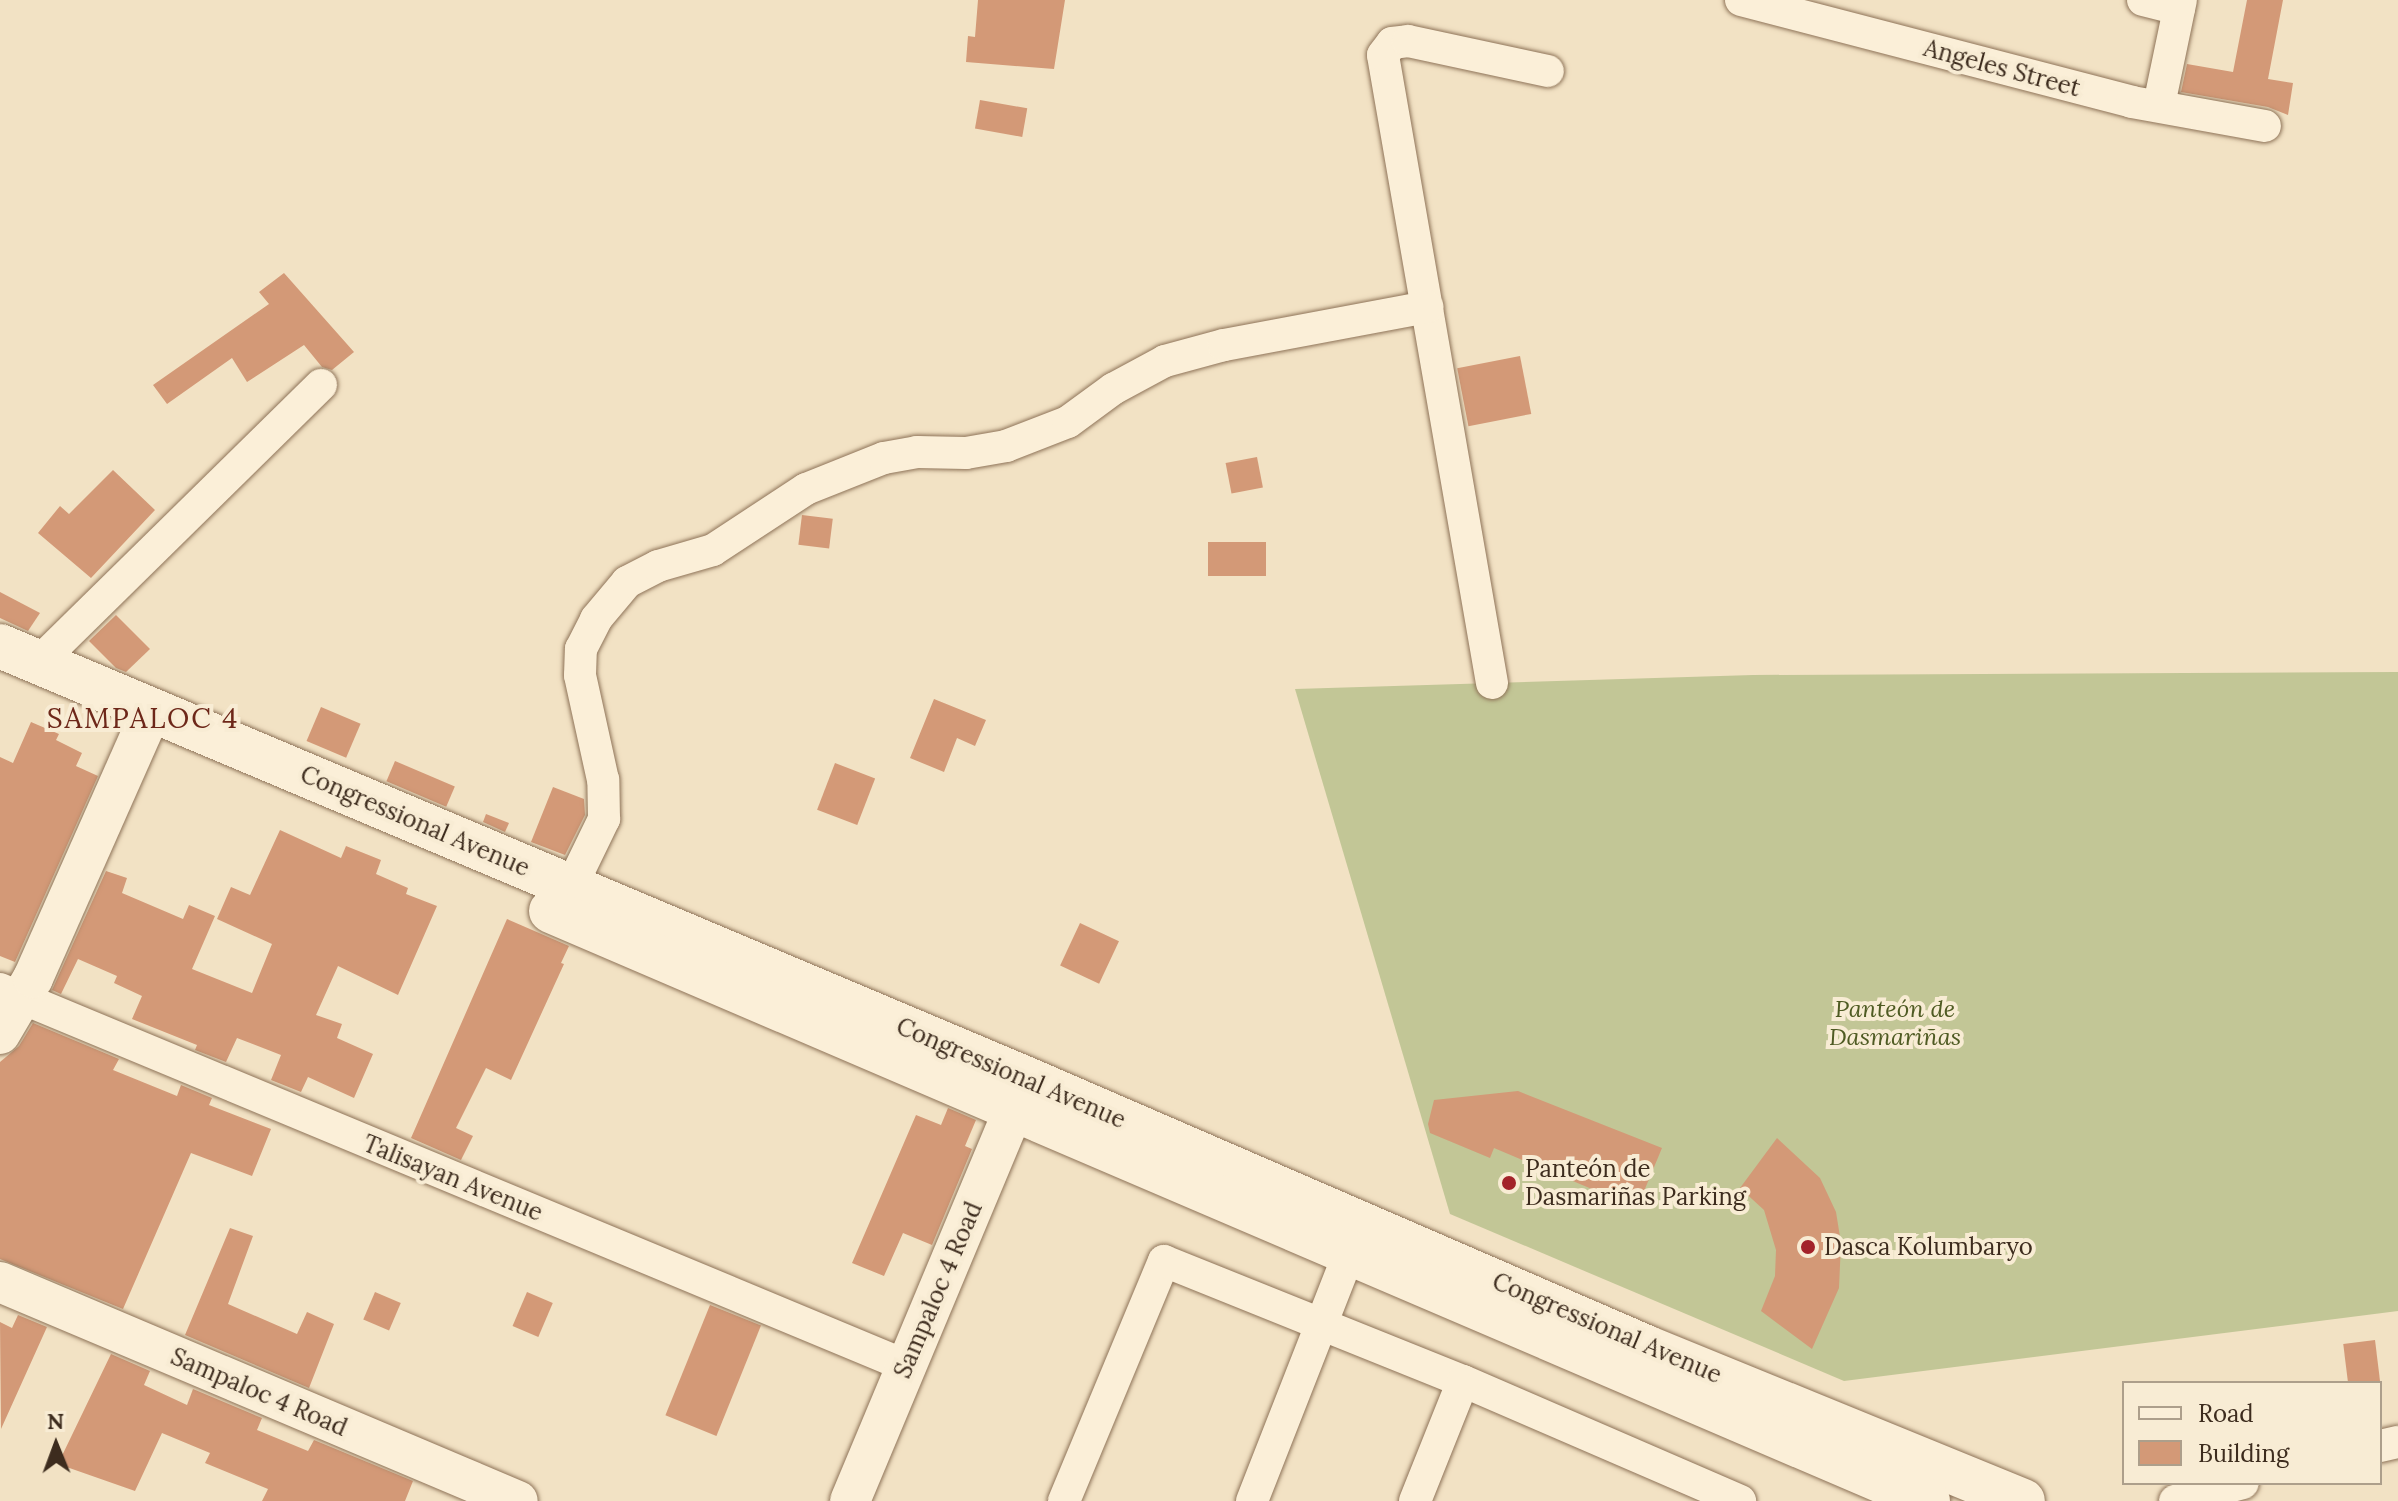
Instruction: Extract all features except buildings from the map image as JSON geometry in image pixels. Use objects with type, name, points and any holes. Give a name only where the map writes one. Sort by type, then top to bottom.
[{"type":"main road","name":"Congressional Avenue","points":[[0,646],[40,661],[146,723],[1020,1094],[2023,1501]]},
{"type":"main road","name":"Congressional Avenue","points":[[0,677],[146,723],[571,887],[1020,1094],[1349,1253],[1928,1501]]},
{"type":"street","name":"Angeles Street","points":[[1741,0],[2132,102],[2265,126]]},
{"type":"street","points":[[2143,0],[2180,4],[2159,105]]},
{"type":"street","points":[[1492,683],[1383,55],[1392,43],[1408,41],[1548,71]]},
{"type":"street","points":[[571,887],[604,819],[603,780],[580,675],[581,649],[596,619],[627,582],[658,566],[713,550],[806,489],[884,458],[917,452],[966,453],[1006,446],[1068,422],[1113,389],[1165,361],[1224,345],[1427,307]]},
{"type":"street","points":[[40,661],[321,385]]},
{"type":"street","points":[[0,1034],[10,994],[33,978],[146,723]]},
{"type":"street","name":"Talisayan Avenue","points":[[10,994],[907,1366]]},
{"type":"street","name":"Sampaloc 4 Road","points":[[850,1501],[1020,1094]]},
{"type":"street","points":[[1252,1501],[1324,1325],[1349,1253]]},
{"type":"street","points":[[1064,1501],[1164,1261],[1463,1381],[1740,1501]]},
{"type":"street","name":"Sampaloc 4 Road","points":[[0,1282],[518,1501]]},
{"type":"street","points":[[1415,1501],[1463,1381]]},
{"type":"street","points":[[2175,1501],[2235,1485]]},
{"type":"green space","name":"Panteón de Dasmariñas","points":[[2398,672],[2398,1311],[1844,1381],[1450,1214],[1295,689],[1753,675]]},
{"type":"place","name":"Panteón de Dasmariñas Parking","points":[[1509,1183]]},
{"type":"place","name":"Dasca Kolumbaryo","points":[[1808,1247]]},
{"type":"district","name":"SAMPALOC 4","points":[[143,718]]}]
